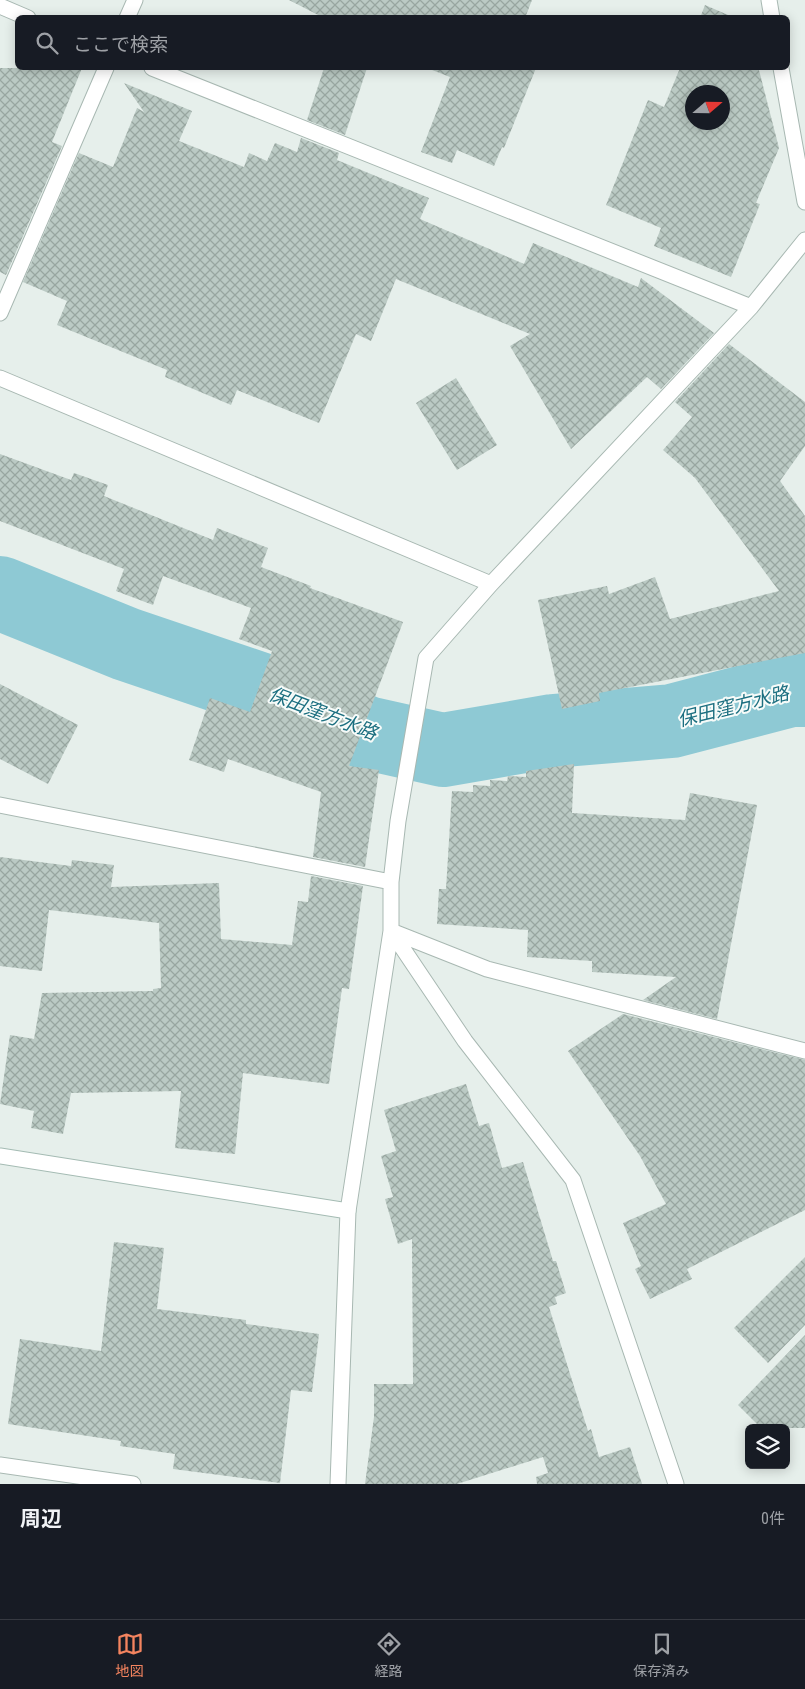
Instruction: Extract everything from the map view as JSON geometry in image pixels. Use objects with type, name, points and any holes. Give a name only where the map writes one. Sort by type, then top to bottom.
[{"type":"street","points":[[128,15],[134,0]]},
{"type":"street","points":[[769,0],[772,15]]},
{"type":"street","points":[[0,6],[21,15]]},
{"type":"street","points":[[0,313],[105,70]]},
{"type":"street","points":[[157,70],[751,307]]},
{"type":"street","points":[[781,70],[805,202]]},
{"type":"street","points":[[338,1484],[348,1211],[391,931],[391,882],[398,821],[426,658],[491,584],[751,307],[805,240]]},
{"type":"street","points":[[0,378],[491,584]]},
{"type":"street","points":[[0,805],[391,882]]},
{"type":"street","points":[[391,931],[487,969],[805,1051]]},
{"type":"street","points":[[391,931],[465,1041],[573,1180],[676,1484]]},
{"type":"street","points":[[0,1156],[348,1211]]},
{"type":"street","points":[[0,1465],[38,1477],[133,1484]]},
{"type":"building","points":[[289,0],[532,0],[526,15],[318,15]]},
{"type":"building","points":[[705,5],[728,15],[701,15]]},
{"type":"building","points":[[0,68],[15,68],[15,70],[81,70],[52,142],[62,146],[6,275],[0,272]]},
{"type":"building","points":[[323,70],[366,70],[345,135],[307,120]]},
{"type":"building","points":[[432,70],[535,70],[504,148],[502,147],[494,166],[457,150],[452,163],[421,152],[450,77]]},
{"type":"building","points":[[679,70],[759,70],[779,148],[756,203],[760,204],[731,277],[654,246],[661,228],[606,205],[648,100],[664,107]]},
{"type":"building","points":[[124,83],[192,111],[179,141],[244,167],[249,153],[267,161],[275,143],[297,152],[301,138],[339,153],[337,160],[429,198],[420,219],[524,264],[533,243],[638,287],[641,278],[714,333],[661,389],[647,377],[571,449],[510,346],[530,334],[396,279],[371,341],[356,334],[319,423],[237,390],[231,405],[165,377],[167,370],[57,325],[67,301],[23,282],[79,153],[113,167],[137,108],[144,112]]},
{"type":"building","points":[[729,344],[805,402],[805,446],[780,481],[805,516],[805,653],[599,693],[600,701],[562,709],[538,600],[607,586],[609,594],[655,577],[670,619],[779,591],[695,478],[663,450],[692,417],[675,402]]},
{"type":"building","points":[[456,378],[497,445],[457,470],[416,403]]},
{"type":"building","points":[[0,454],[71,480],[74,473],[108,485],[104,496],[213,540],[217,528],[268,548],[261,567],[311,586],[310,588],[403,622],[349,766],[379,770],[365,867],[313,857],[321,792],[228,759],[224,772],[189,760],[210,698],[250,712],[272,651],[239,639],[251,608],[163,576],[153,605],[116,591],[124,569],[0,521]]},
{"type":"building","points":[[0,684],[78,725],[48,784],[0,759]]},
{"type":"building","points":[[574,764],[572,813],[685,820],[690,793],[757,805],[717,1019],[643,1000],[676,977],[592,972],[592,961],[527,957],[528,930],[437,924],[439,889],[446,889],[452,791],[473,792],[473,785],[490,786],[490,780],[507,781],[508,776],[526,777],[526,771]]},
{"type":"building","points":[[0,857],[71,866],[72,860],[114,865],[111,887],[219,883],[221,939],[292,945],[298,901],[308,902],[311,876],[363,886],[349,989],[342,988],[329,1084],[243,1073],[235,1154],[175,1148],[181,1091],[71,1093],[63,1134],[31,1128],[34,1111],[0,1104],[10,1035],[34,1039],[42,993],[153,991],[153,989],[161,988],[159,923],[49,910],[42,971],[0,966]]},
{"type":"building","points":[[623,1014],[805,1060],[805,1210],[687,1269],[692,1279],[650,1299],[635,1269],[641,1266],[623,1223],[666,1204],[640,1156],[568,1051]]},
{"type":"building","points":[[466,1084],[479,1126],[489,1123],[502,1168],[523,1162],[553,1261],[556,1261],[566,1293],[555,1297],[557,1304],[549,1307],[588,1431],[591,1429],[599,1457],[630,1447],[642,1484],[537,1484],[536,1477],[548,1473],[543,1457],[457,1484],[365,1484],[374,1417],[374,1384],[413,1384],[412,1239],[398,1244],[385,1199],[393,1197],[381,1156],[396,1151],[384,1110]]},
{"type":"building","points":[[114,1242],[164,1248],[157,1309],[246,1320],[246,1324],[319,1334],[312,1392],[291,1390],[280,1483],[173,1469],[175,1454],[120,1446],[121,1441],[8,1424],[20,1339],[101,1351]]},
{"type":"building","points":[[805,1257],[805,1325],[768,1363],[734,1328]]},
{"type":"building","points":[[805,1335],[805,1428],[790,1428],[790,1424],[757,1424],[738,1405]]},
{"type":"waterway","name":"保田窪方水路","points":[[0,593],[126,644],[259,689],[367,733],[443,750],[553,731],[672,721],[791,690],[805,690]]}]
